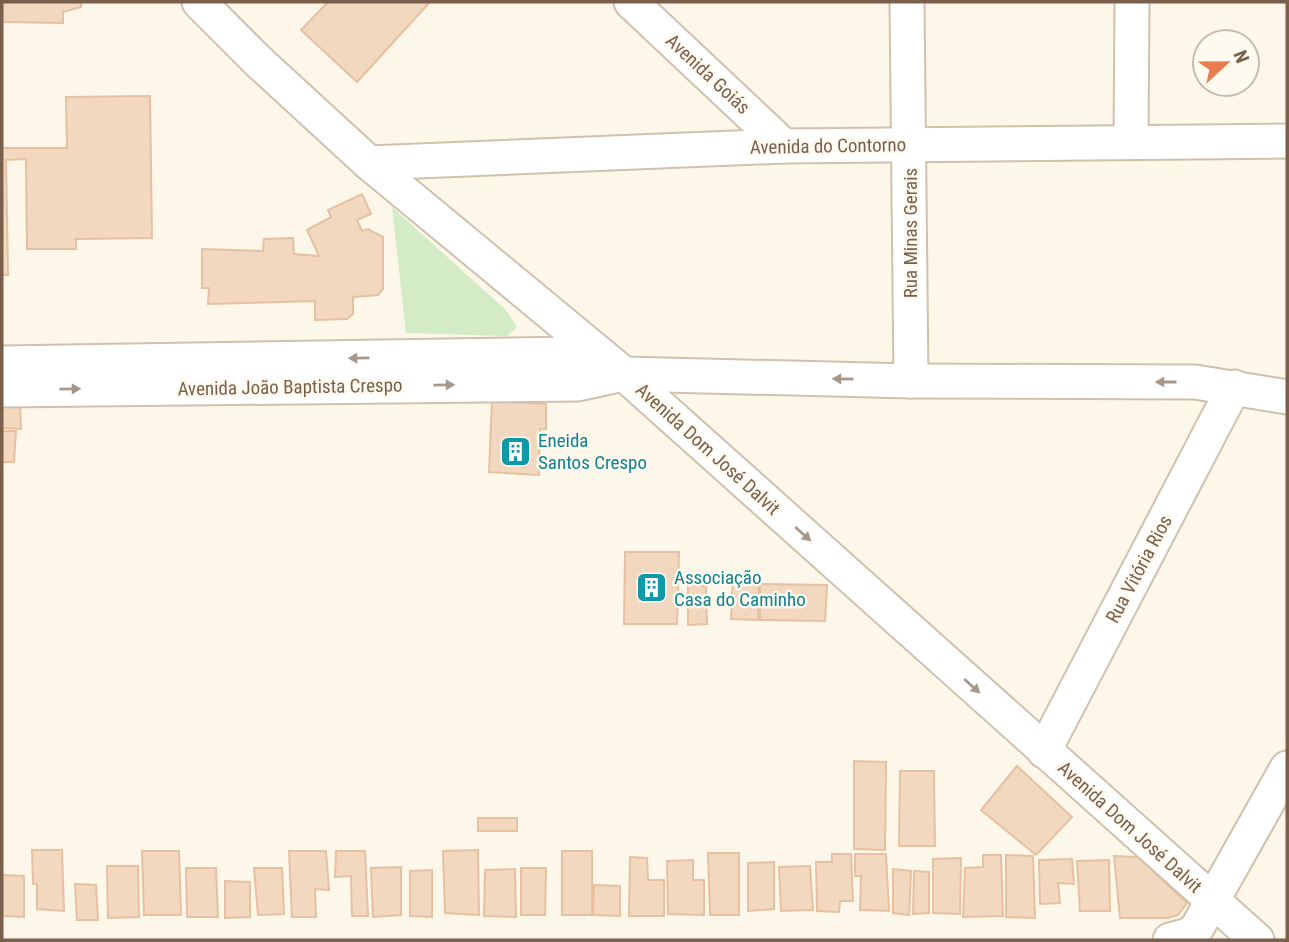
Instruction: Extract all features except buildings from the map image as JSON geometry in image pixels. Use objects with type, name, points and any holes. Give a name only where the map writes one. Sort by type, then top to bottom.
[{"type":"street","name":"Avenida Dom José Dalvit","points":[[200,2],[259,62],[369,163],[624,374],[1257,940]]},
{"type":"street","name":"Avenida Goiás","points":[[631,2],[784,146]]},
{"type":"street","name":"Rua Minas Gerais","points":[[907,2],[911,381]]},
{"type":"street","points":[[1131,141],[1132,2]]},
{"type":"street","name":"Avenida do Contorno","points":[[369,163],[784,146],[1287,141]]},
{"type":"street","name":"Avenida João Baptista Crespo","points":[[2,363],[576,369]]},
{"type":"street","points":[[576,369],[624,374],[911,381],[1195,382],[1287,397]]},
{"type":"street","name":"Avenida João Baptista Crespo","points":[[2,390],[576,369]]},
{"type":"street","points":[[1234,387],[1287,375]]},
{"type":"street","name":"Rua Vitória Rios","points":[[1044,751],[1234,387]]},
{"type":"street","points":[[1212,901],[1287,768]]},
{"type":"street","name":"Avenida Dom José Dalvit","points":[[1179,938],[1197,928],[1212,901]]},
{"type":"green space","points":[[392,207],[506,310],[517,327],[507,336],[406,333]]},
{"type":"place","name":"Eneida Santos Crespo","points":[[515,451]]},
{"type":"place","name":"Associação Casa do Caminho","points":[[651,588]]}]
